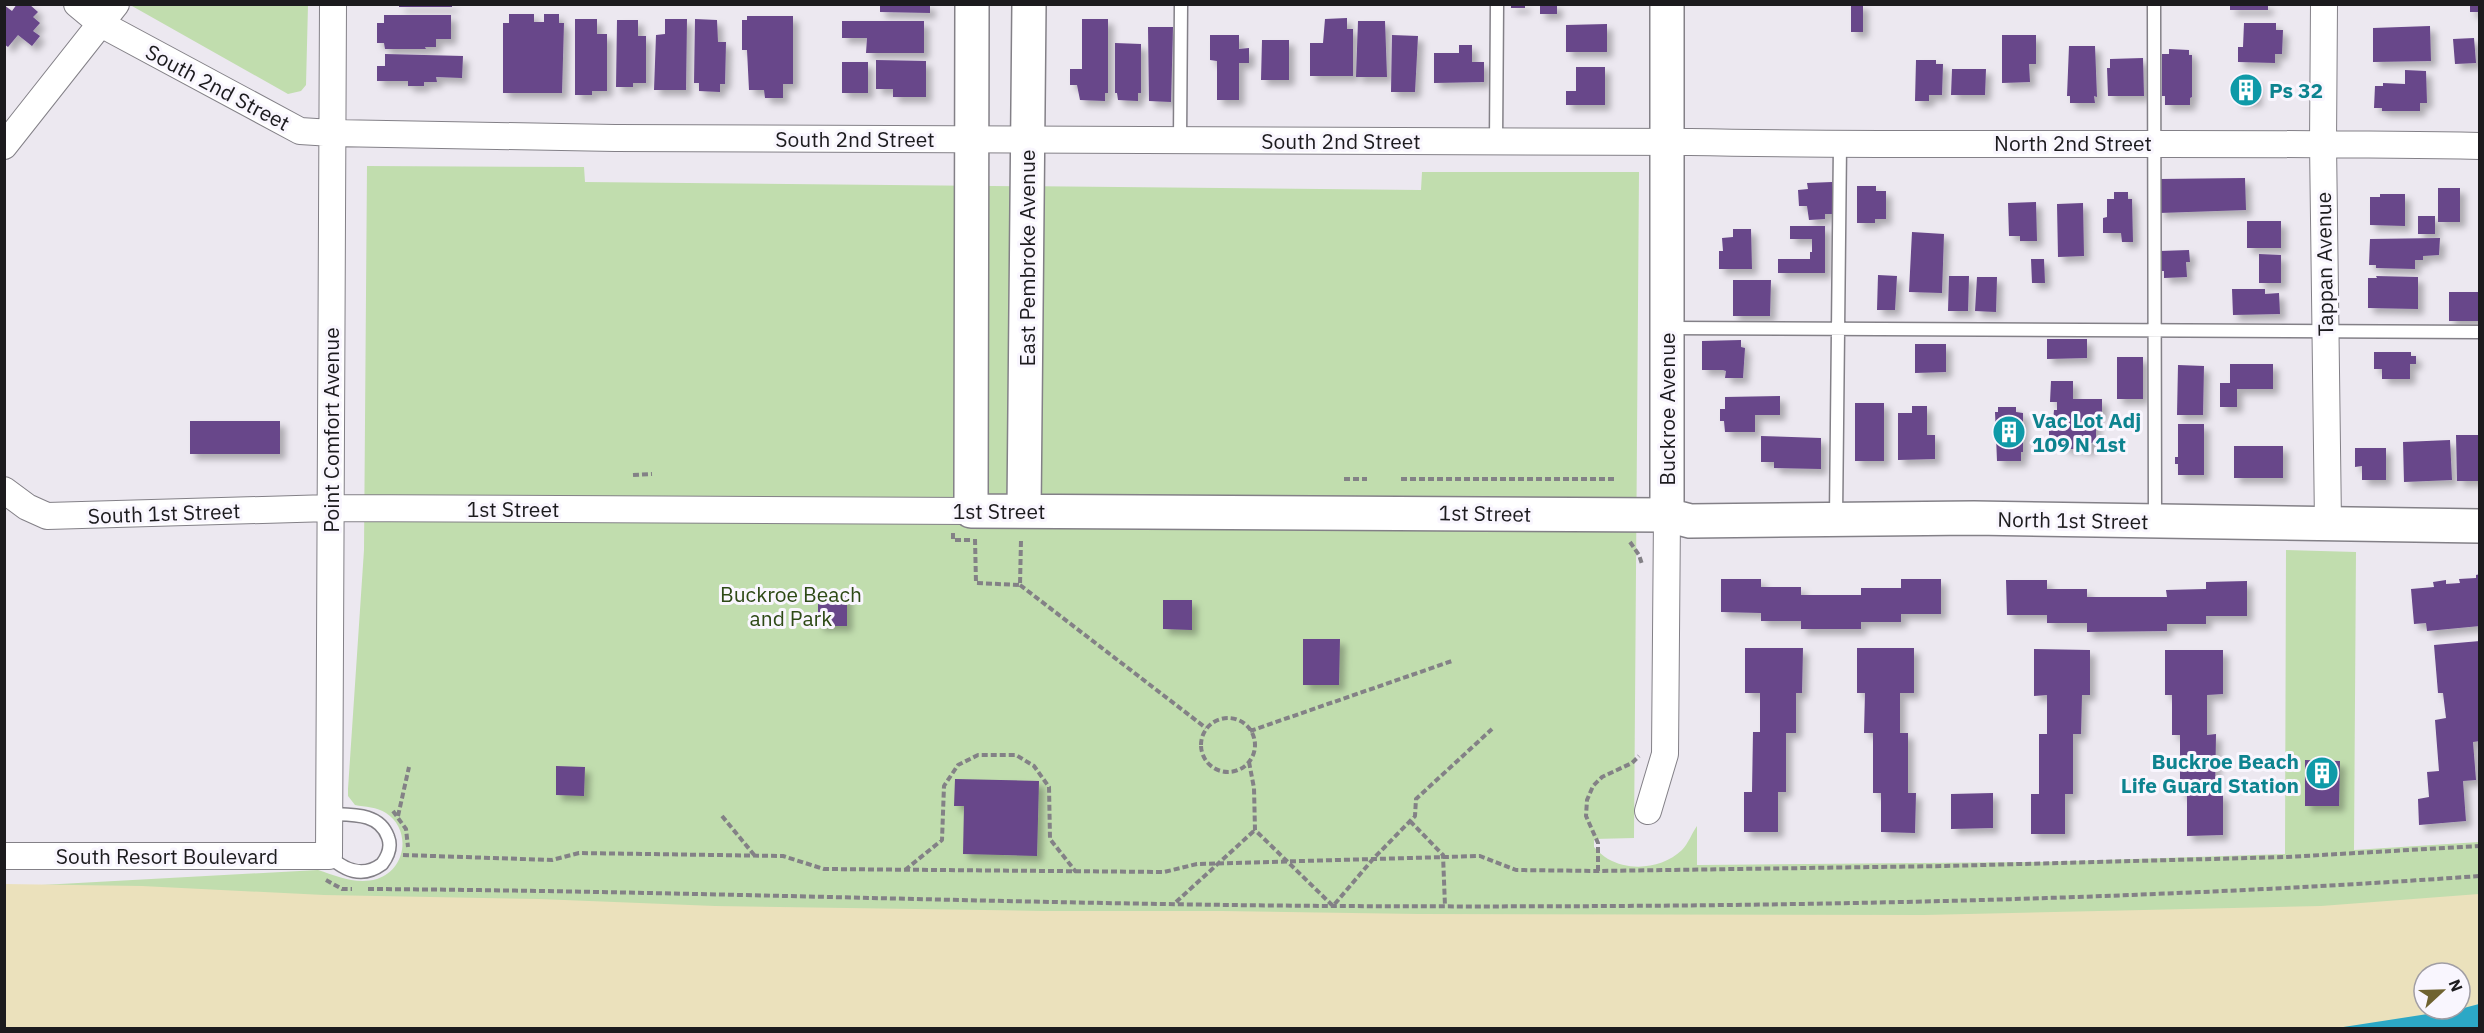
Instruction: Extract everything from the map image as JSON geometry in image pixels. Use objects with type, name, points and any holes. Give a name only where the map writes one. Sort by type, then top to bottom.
[{"type":"street","name":"South 2nd Street","points":[[77,4],[108,14],[300,131],[615,138],[1667,142]]},
{"type":"street","name":"Point Comfort Avenue","points":[[325,867],[329,814],[333,4]]},
{"type":"street","points":[[972,4],[973,525]]},
{"type":"street","name":"East Pembroke Avenue","points":[[1022,526],[1029,4]]},
{"type":"street","name":"Buckroe Avenue","points":[[1648,811],[1665,754],[1668,328],[1667,4]]},
{"type":"street","name":"Tappan Avenue","points":[[2324,4],[2323,143],[2328,524]]},
{"type":"street","points":[[4,146],[108,14]]},
{"type":"street","name":"North 2nd Street","points":[[1667,142],[1840,145],[2323,143],[2480,146]]},
{"type":"street","name":"South 1st Street","points":[[4,490],[46,516],[330,508]]},
{"type":"street","name":"1st Street","points":[[330,508],[1022,526],[1667,515]]},
{"type":"street","name":"North 1st Street","points":[[1667,515],[1690,521],[1974,519],[2480,525]]},
{"type":"street","name":"South Resort Boulevard","points":[[4,856],[325,867]]},
{"type":"lane","points":[[1180,140],[1181,4]]},
{"type":"lane","points":[[1497,4],[1497,142]]},
{"type":"lane","points":[[2154,4],[2156,522]]},
{"type":"lane","points":[[1836,521],[1840,145]]},
{"type":"lane","points":[[1668,328],[2480,333]]},
{"type":"lane","points":[[325,867],[364,872],[382,864],[389,853],[387,835],[378,822],[359,815],[329,814]]},
{"type":"path","points":[[633,475],[652,474]]},
{"type":"path","points":[[1344,479],[1367,479]]},
{"type":"path","points":[[1401,479],[1614,479]]},
{"type":"path","points":[[973,525],[976,583],[1020,585],[1206,728]]},
{"type":"path","points":[[1020,585],[1022,526]]},
{"type":"path","points":[[1625,539],[1631,543],[1639,555],[1645,574]]},
{"type":"path","points":[[1250,731],[1452,661]]},
{"type":"path","points":[[1232,718],[1244,723],[1250,731],[1255,749],[1249,762],[1238,770],[1224,772],[1211,766],[1202,755],[1201,741],[1206,728],[1217,719],[1232,718]]},
{"type":"path","points":[[1333,906],[1373,859],[1415,816],[1416,799],[1492,729]]},
{"type":"path","points":[[1598,871],[1598,843],[1586,816],[1587,800],[1593,786],[1602,777],[1632,763],[1642,752]]},
{"type":"path","points":[[904,870],[942,840],[944,786],[958,765],[978,755],[998,754],[1016,755],[1034,766],[1049,787],[1050,839],[1076,872]]},
{"type":"path","points":[[1249,762],[1254,788],[1255,830],[1333,906]]},
{"type":"path","points":[[398,816],[409,767]]},
{"type":"path","points":[[391,809],[398,816],[408,836],[407,855],[404,861]]},
{"type":"path","points":[[722,816],[755,856]]},
{"type":"path","points":[[1410,821],[1443,855],[1445,906]]},
{"type":"path","points":[[1175,903],[1255,830]]},
{"type":"path","points":[[389,853],[552,860],[579,853],[783,856],[824,869],[1076,872],[1164,872],[1197,864],[1443,855],[1480,856],[1516,870],[1598,871],[1946,866],[2251,858],[2480,846]]},
{"type":"path","points":[[325,867],[342,889],[1333,906],[1831,904],[2323,887],[2480,876]]},
{"type":"path","points":[[377,889],[385,884]]},
{"type":"green space","points":[[133,5],[308,5],[306,85],[301,91],[288,94]]},
{"type":"green space","name":"Buckroe Beach and Park","points":[[367,166],[584,167],[585,182],[1421,190],[1422,172],[1639,172],[1634,838],[1594,839],[1594,847],[1606,858],[1627,866],[1656,864],[1666,861],[1682,850],[1697,826],[1697,865],[2042,862],[2285,854],[2286,550],[2356,552],[2354,850],[2479,842],[2479,1024],[5,1028],[5,887],[318,870],[347,879],[369,881],[377,879],[387,874],[399,859],[402,849],[400,829],[386,813],[355,805],[348,796],[364,550]]},
{"type":"sand","points":[[5,884],[142,886],[324,895],[539,899],[715,906],[1418,914],[1924,915],[2321,906],[2479,894],[2479,1028],[5,1028]]},
{"type":"water","points":[[2479,1004],[2479,1028],[2337,1028],[2412,1016],[2412,1021],[2472,1021],[2472,1006]]},
{"type":"building","points":[[17,4],[29,4],[38,12],[33,17],[40,23],[33,31],[40,36],[32,46],[18,35],[8,47],[4,44],[4,5],[12,11]]},
{"type":"building","points":[[399,4],[452,4],[452,7],[399,7]]},
{"type":"building","points":[[880,4],[930,4],[930,13],[880,12]]},
{"type":"building","points":[[1511,4],[1525,4],[1525,8],[1511,8]]},
{"type":"building","points":[[1540,4],[1557,4],[1557,14],[1540,14]]},
{"type":"building","points":[[1851,4],[1863,4],[1863,32],[1851,32]]},
{"type":"building","points":[[2230,4],[2268,4],[2268,10],[2230,10]]},
{"type":"building","points":[[2470,4],[2480,4],[2480,12],[2470,12]]},
{"type":"building","points":[[509,14],[534,14],[534,22],[544,22],[544,14],[559,14],[559,23],[564,23],[562,93],[503,93],[503,23],[509,23]]},
{"type":"building","points":[[384,15],[451,15],[451,39],[436,39],[436,47],[425,47],[426,49],[385,49],[384,43],[377,43],[377,23],[384,23]]},
{"type":"building","points":[[747,16],[793,16],[793,84],[783,84],[783,98],[765,98],[764,90],[749,90],[747,50],[742,50],[742,20],[747,20]]},
{"type":"building","points":[[1347,18],[1347,29],[1353,29],[1353,76],[1310,76],[1310,43],[1323,43],[1325,19]]},
{"type":"building","points":[[575,19],[597,19],[597,34],[607,34],[607,91],[592,91],[592,95],[575,95]]},
{"type":"building","points":[[665,19],[687,19],[686,90],[654,90],[656,35],[665,34]]},
{"type":"building","points":[[695,19],[717,20],[718,42],[726,42],[725,84],[720,84],[720,92],[699,91],[699,83],[694,83]]},
{"type":"building","points":[[1082,19],[1108,19],[1108,93],[1105,93],[1105,101],[1080,100],[1077,85],[1070,85],[1070,69],[1082,69]]},
{"type":"building","points":[[617,20],[638,20],[638,36],[646,36],[646,83],[633,83],[633,87],[616,87]]},
{"type":"building","points":[[842,21],[924,21],[924,53],[866,53],[867,38],[842,38]]},
{"type":"building","points":[[1358,21],[1385,21],[1387,77],[1356,77]]},
{"type":"building","points":[[2244,23],[2276,23],[2276,30],[2283,30],[2282,54],[2275,54],[2275,63],[2238,62],[2238,47],[2243,47]]},
{"type":"building","points":[[1607,24],[1607,52],[1566,52],[1566,25]]},
{"type":"building","points":[[2430,26],[2431,61],[2373,62],[2373,28]]},
{"type":"building","points":[[1148,27],[1173,27],[1171,102],[1149,101]]},
{"type":"building","points":[[1210,35],[1239,35],[1239,49],[1249,48],[1249,63],[1239,63],[1239,100],[1217,100],[1217,61],[1210,60]]},
{"type":"building","points":[[1392,35],[1418,36],[1415,92],[1391,92]]},
{"type":"building","points":[[2002,35],[2036,35],[2036,64],[2029,64],[2030,82],[2002,83]]},
{"type":"building","points":[[2474,38],[2476,63],[2455,64],[2453,39]]},
{"type":"building","points":[[1262,40],[1289,40],[1289,80],[1261,80]]},
{"type":"building","points":[[1115,43],[1141,44],[1141,93],[1138,93],[1138,101],[1118,100],[1117,93],[1115,93]]},
{"type":"building","points":[[1459,45],[1472,45],[1472,62],[1484,62],[1484,82],[1434,83],[1434,53],[1459,53]]},
{"type":"building","points":[[2069,46],[2095,46],[2097,97],[2094,96],[2095,103],[2070,103],[2070,96],[2067,96]]},
{"type":"building","points":[[2169,49],[2189,50],[2189,55],[2192,55],[2190,105],[2165,105],[2165,96],[2162,96],[2162,54],[2169,54]]},
{"type":"building","points":[[385,54],[463,56],[462,78],[436,77],[437,82],[424,82],[424,86],[408,86],[408,81],[377,81],[377,66],[385,66]]},
{"type":"building","points":[[2143,58],[2144,96],[2108,96],[2107,68],[2110,68],[2110,59]]},
{"type":"building","points":[[876,60],[926,61],[926,97],[893,97],[893,89],[876,89]]},
{"type":"building","points":[[1916,60],[1936,60],[1936,64],[1943,64],[1942,95],[1929,95],[1929,101],[1915,101]]},
{"type":"building","points":[[842,62],[868,62],[868,93],[842,93]]},
{"type":"building","points":[[1576,67],[1605,67],[1605,105],[1566,105],[1566,91],[1576,91]]},
{"type":"building","points":[[1952,69],[1986,69],[1985,95],[1951,95]]},
{"type":"building","points":[[2405,70],[2426,71],[2427,103],[2420,103],[2420,111],[2382,111],[2382,108],[2374,108],[2375,86],[2383,86],[2383,83],[2405,84]]},
{"type":"building","name":"Ps 32","points":[[2256,79],[2257,101],[2237,102],[2236,80]]},
{"type":"building","points":[[2245,178],[2246,210],[2159,213],[2159,179]]},
{"type":"building","points":[[1832,182],[1833,214],[1825,214],[1825,219],[1809,220],[1807,206],[1799,206],[1798,190],[1808,189],[1807,183]]},
{"type":"building","points":[[1857,186],[1876,186],[1876,191],[1886,191],[1886,219],[1875,219],[1875,223],[1857,223]]},
{"type":"building","points":[[2438,188],[2460,188],[2460,222],[2438,222]]},
{"type":"building","points":[[2114,192],[2128,192],[2128,199],[2132,199],[2133,242],[2122,242],[2121,233],[2103,233],[2103,218],[2107,217],[2107,199],[2114,199]]},
{"type":"building","points":[[2380,194],[2405,194],[2405,226],[2370,225],[2370,197],[2380,197]]},
{"type":"building","points":[[2036,202],[2037,241],[2020,241],[2020,236],[2009,236],[2008,203]]},
{"type":"building","points":[[2083,203],[2084,256],[2058,257],[2057,204]]},
{"type":"building","points":[[2418,216],[2435,216],[2435,234],[2418,234]]},
{"type":"building","points":[[2247,221],[2281,221],[2281,248],[2247,248]]},
{"type":"building","points":[[1790,226],[1825,226],[1825,273],[1778,273],[1778,259],[1810,259],[1810,252],[1812,252],[1812,239],[1790,239]]},
{"type":"building","points":[[1733,229],[1751,229],[1752,269],[1719,269],[1719,251],[1723,251],[1722,238],[1733,237]]},
{"type":"building","points":[[1912,232],[1944,234],[1942,293],[1909,292]]},
{"type":"building","points":[[2440,238],[2439,255],[2423,256],[2423,260],[2415,260],[2415,269],[2376,268],[2376,265],[2369,265],[2370,239]]},
{"type":"building","points":[[2189,250],[2190,262],[2186,262],[2187,277],[2164,278],[2164,271],[2161,271],[2160,251]]},
{"type":"building","points":[[2259,254],[2281,255],[2281,283],[2259,283]]},
{"type":"building","points":[[2031,259],[2044,259],[2045,283],[2032,283]]},
{"type":"building","points":[[1878,275],[1897,276],[1895,310],[1877,310]]},
{"type":"building","points":[[1949,276],[1969,276],[1968,311],[1948,311]]},
{"type":"building","points":[[2376,276],[2418,277],[2418,309],[2368,308],[2368,278],[2377,278]]},
{"type":"building","points":[[1977,277],[1997,277],[1996,312],[1975,311]]},
{"type":"building","points":[[1733,280],[1771,280],[1770,316],[1733,316]]},
{"type":"building","points":[[2232,289],[2265,289],[2265,294],[2279,293],[2280,314],[2233,315]]},
{"type":"building","points":[[2449,292],[2478,292],[2478,321],[2449,321]]},
{"type":"building","points":[[2047,339],[2087,339],[2087,358],[2047,359]]},
{"type":"building","points":[[1741,340],[1741,347],[1745,348],[1743,378],[1725,378],[1726,371],[1723,370],[1702,370],[1702,341]]},
{"type":"building","points":[[1915,344],[1946,344],[1946,372],[1915,373]]},
{"type":"building","points":[[2374,352],[2411,352],[2411,356],[2416,356],[2416,364],[2410,364],[2410,379],[2382,379],[2382,369],[2374,369]]},
{"type":"building","points":[[2117,357],[2143,357],[2143,399],[2117,399]]},
{"type":"building","points":[[2230,364],[2273,364],[2273,389],[2237,389],[2237,407],[2220,407],[2220,383],[2230,383]]},
{"type":"building","points":[[2178,365],[2204,366],[2203,415],[2177,415]]},
{"type":"building","points":[[2051,381],[2073,381],[2073,399],[2102,399],[2102,415],[2096,416],[2096,443],[2091,443],[2091,450],[2079,450],[2079,444],[2076,444],[2076,449],[2064,449],[2064,444],[2049,443],[2049,421],[2053,421],[2054,410],[2057,410],[2057,402],[2050,402]]},
{"type":"building","points":[[1780,396],[1780,415],[1755,415],[1755,432],[1725,432],[1724,421],[1720,421],[1720,409],[1725,409],[1725,397]]},
{"type":"building","points":[[1855,403],[1884,403],[1884,461],[1855,461]]},
{"type":"building","points":[[1912,406],[1927,406],[1927,435],[1935,435],[1935,459],[1898,460],[1898,413],[1912,413]]},
{"type":"building","name":"Vac Lot Adj 109 N 1st","points":[[1998,407],[2016,407],[2016,412],[2023,413],[2021,461],[1997,461],[1995,412],[1998,412]]},
{"type":"building","points":[[190,421],[280,421],[280,454],[190,454]]},
{"type":"building","points":[[2178,424],[2204,424],[2204,475],[2178,475],[2178,464],[2175,464],[2175,457],[2178,457]]},
{"type":"building","points":[[2456,435],[2480,435],[2480,481],[2457,481]]},
{"type":"building","points":[[1761,436],[1821,438],[1821,469],[1774,468],[1774,462],[1761,462]]},
{"type":"building","points":[[2450,440],[2452,480],[2404,482],[2403,442]]},
{"type":"building","points":[[2234,446],[2283,446],[2283,478],[2234,478]]},
{"type":"building","points":[[2355,448],[2386,448],[2386,480],[2362,480],[2362,466],[2355,467]]},
{"type":"building","points":[[2480,574],[2480,626],[2427,631],[2426,623],[2414,624],[2411,589],[2434,587],[2433,582],[2446,580],[2446,584],[2460,583],[2459,579],[2476,578],[2476,575]]},
{"type":"building","points":[[1721,579],[1761,579],[1761,587],[1801,587],[1801,595],[1861,595],[1861,588],[1901,588],[1901,579],[1941,579],[1941,614],[1901,614],[1901,622],[1861,622],[1861,629],[1801,629],[1801,621],[1761,621],[1761,613],[1721,612]]},
{"type":"building","points":[[2006,580],[2047,580],[2047,589],[2087,589],[2087,597],[2167,597],[2166,590],[2206,589],[2206,582],[2247,581],[2247,616],[2206,616],[2206,624],[2167,624],[2167,631],[2087,632],[2087,623],[2047,623],[2047,615],[2007,615]]},
{"type":"building","points":[[818,594],[847,595],[847,626],[818,626]]},
{"type":"building","points":[[1163,600],[1192,600],[1192,630],[1163,629]]},
{"type":"building","points":[[1303,639],[1340,639],[1339,685],[1303,685]]},
{"type":"building","points":[[2480,641],[2480,741],[2473,742],[2476,780],[2463,781],[2466,821],[2419,825],[2418,799],[2429,797],[2427,772],[2439,771],[2435,720],[2446,718],[2443,693],[2438,693],[2434,645]]},
{"type":"building","points":[[1745,648],[1803,648],[1802,693],[1796,693],[1796,733],[1786,733],[1786,792],[1778,792],[1778,832],[1744,832],[1744,792],[1752,792],[1753,732],[1760,732],[1760,693],[1745,693]]},
{"type":"building","points":[[1857,648],[1914,648],[1914,693],[1900,693],[1900,733],[1908,733],[1908,793],[1916,793],[1915,833],[1881,832],[1881,793],[1873,793],[1873,733],[1864,733],[1865,693],[1857,693]]},
{"type":"building","points":[[2034,649],[2090,650],[2090,695],[2082,695],[2081,734],[2073,734],[2073,794],[2065,794],[2065,834],[2031,834],[2031,794],[2039,794],[2039,734],[2047,734],[2047,695],[2034,696]]},
{"type":"building","points":[[2165,650],[2223,650],[2223,694],[2207,695],[2207,735],[2216,734],[2215,794],[2223,794],[2223,835],[2187,836],[2187,794],[2180,794],[2180,735],[2172,735],[2172,695],[2165,695]]},
{"type":"building","name":"Buckroe Beach Life Guard Station","points":[[2305,760],[2340,761],[2339,806],[2305,806]]},
{"type":"building","points":[[556,766],[585,767],[584,796],[556,795]]},
{"type":"building","points":[[955,779],[1039,781],[1037,856],[963,854],[964,806],[954,806]]},
{"type":"building","points":[[1993,793],[1993,828],[1951,829],[1951,794]]},
{"type":"place","name":"Ps 32","points":[[2246,90]]},
{"type":"place","name":"Vac Lot Adj 109 N 1st","points":[[2009,432]]},
{"type":"place","name":"Buckroe Beach Life Guard Station","points":[[2322,773]]}]
